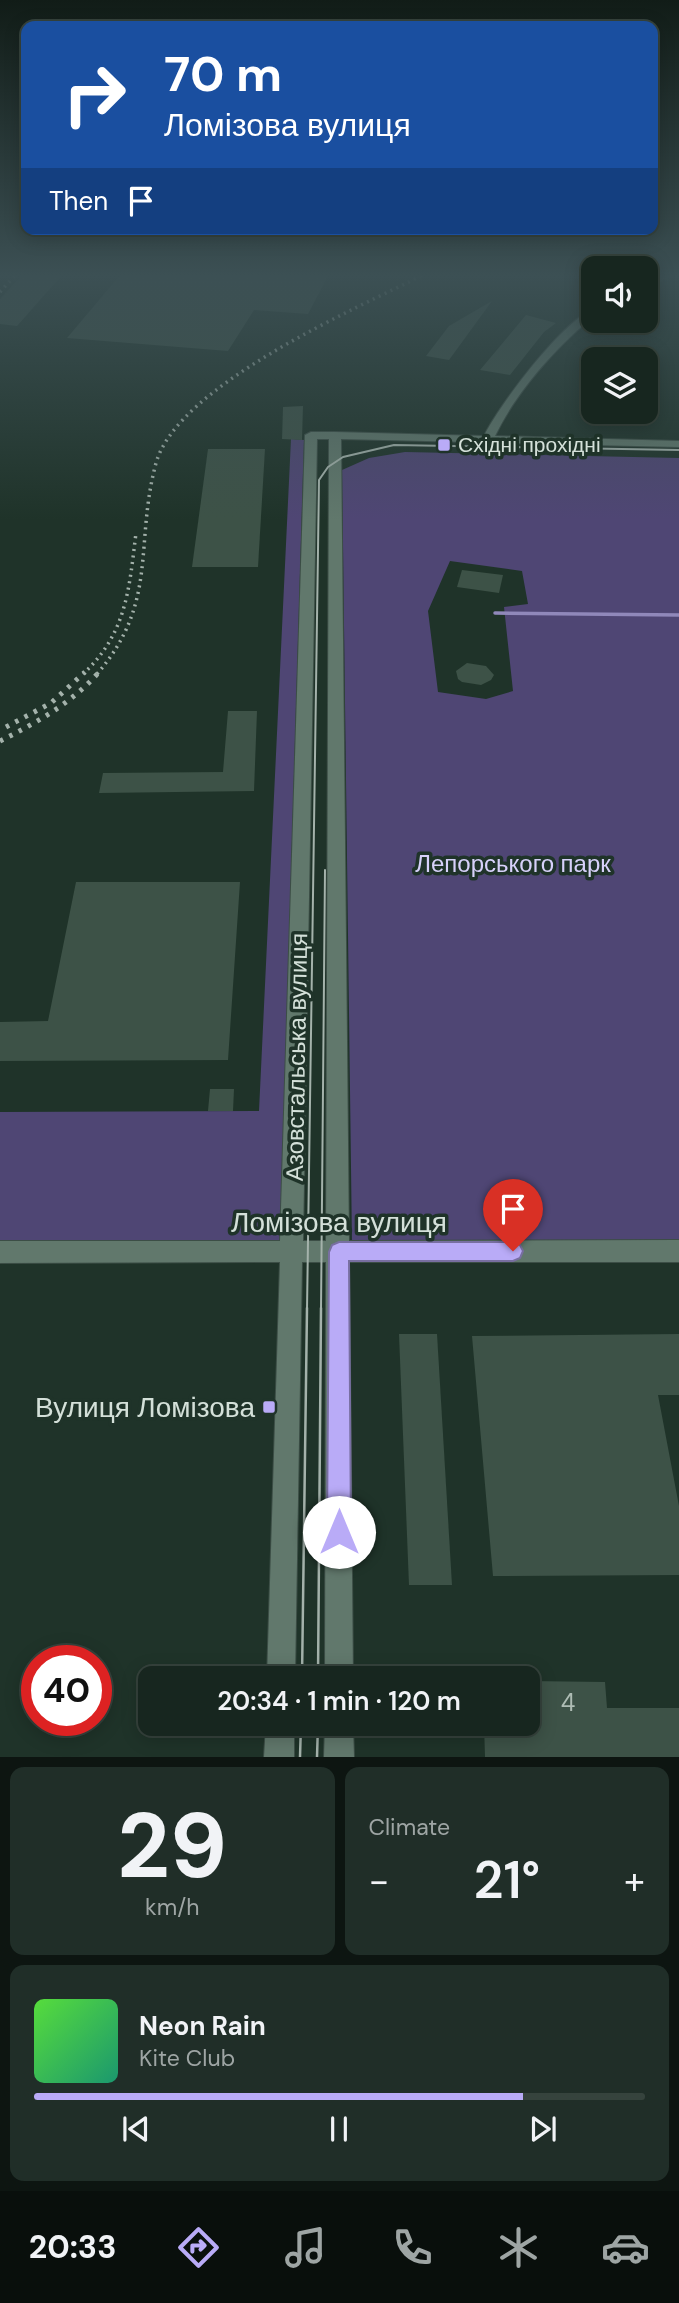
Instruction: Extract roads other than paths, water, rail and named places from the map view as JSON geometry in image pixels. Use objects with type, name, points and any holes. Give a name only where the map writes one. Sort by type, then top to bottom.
[{"type":"street","points":[[488,439],[493,425],[550,356]]},
{"type":"street","name":"Азовстальська вулиця","points":[[281,1666],[311,435],[335,435],[339,1666]]},
{"type":"street","points":[[335,435],[679,444]]},
{"type":"street","name":"Ломізова вулиця","points":[[0,1252],[679,1251]]},
{"type":"street","points":[[279,1736],[279,1757]]},
{"type":"street","points":[[339,1736],[339,1757]]},
{"type":"waterway","points":[[495,613],[679,615]]},
{"type":"tram line","points":[[307,1310],[319,480],[328,467],[343,457],[394,445],[679,450]]},
{"type":"tram line","points":[[321,1310],[325,870]]},
{"type":"tram line","points":[[302,1666],[307,1308]]},
{"type":"tram line","points":[[318,1666],[321,1308]]},
{"type":"tram line","points":[[300,1757],[301,1736]]},
{"type":"tram line","points":[[317,1757],[318,1736]]},
{"type":"railway","points":[[97,674],[116,648],[129,622],[137,597],[156,463],[171,434],[197,405],[266,356]]},
{"type":"railway","points":[[84,673],[109,643],[117,626],[128,591],[136,533]]},
{"type":"railway","points":[[6,727],[51,703],[84,673]]},
{"type":"railway","points":[[0,741],[53,711],[97,674]]},
{"type":"place","name":"Східні прохідні","points":[[444,445]]},
{"type":"place","name":"Вулиця Ломізова","points":[[269,1407]]},
{"type":"park label","name":"Лепорського парк","points":[[513,864]]}]
